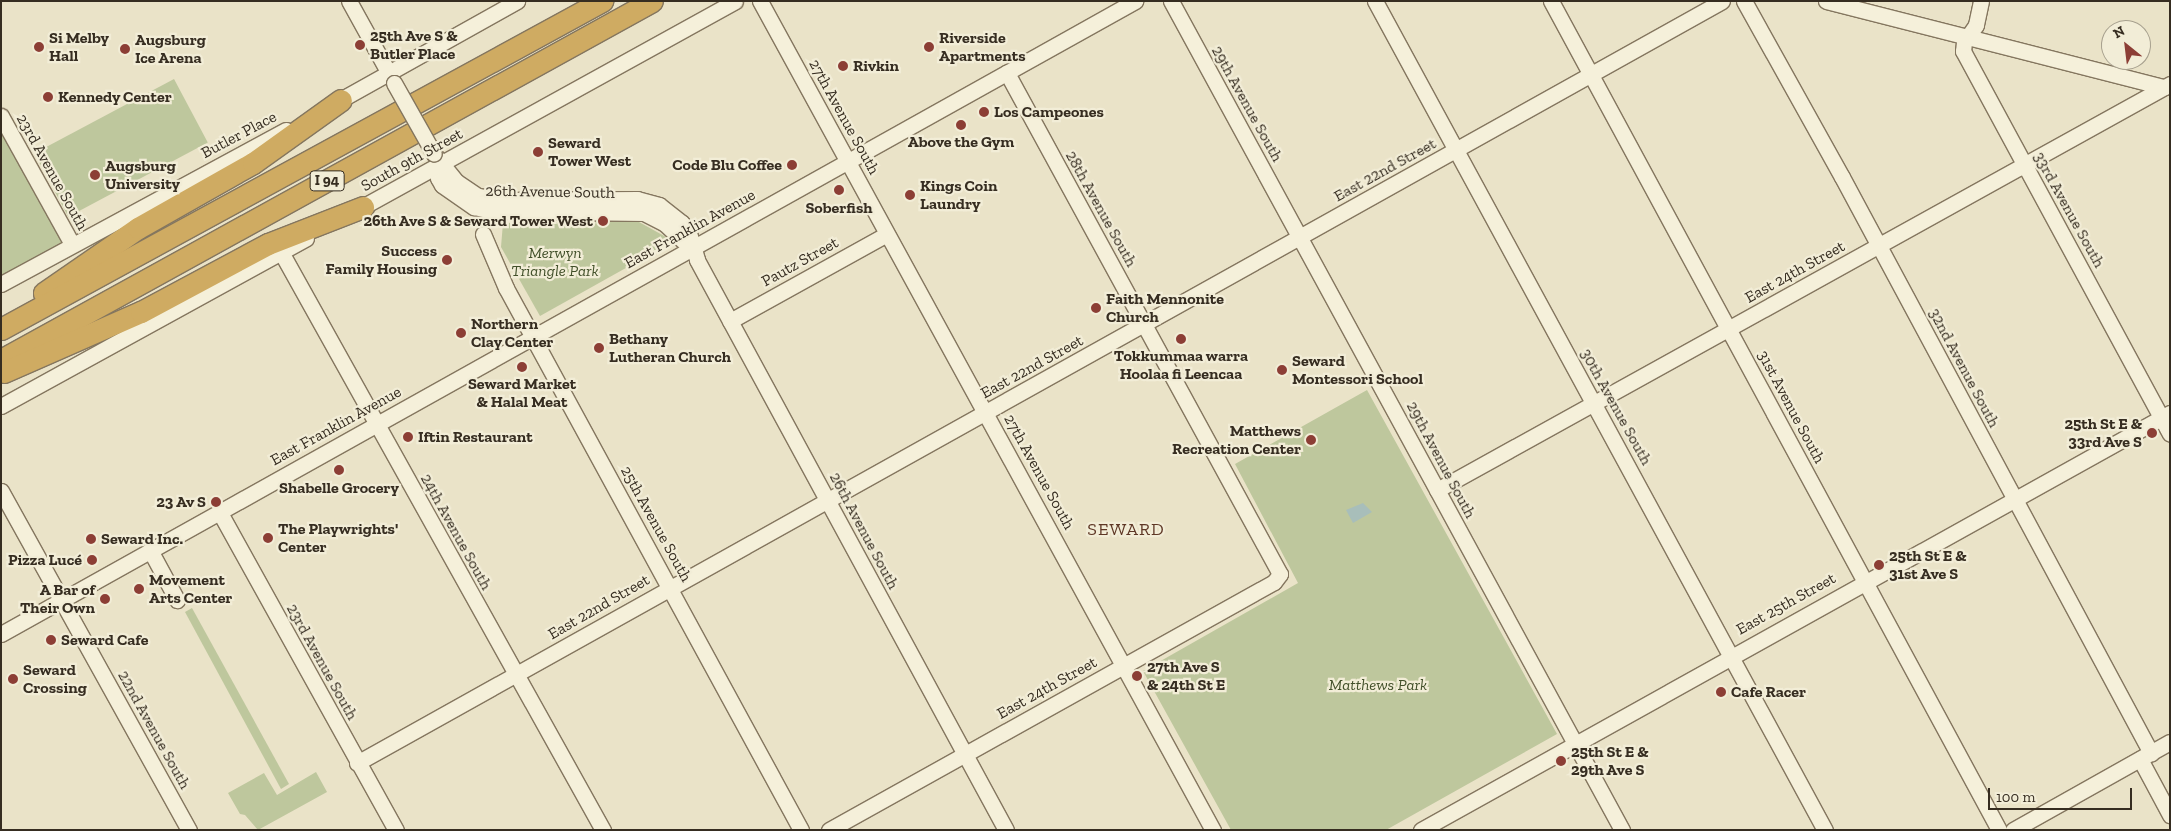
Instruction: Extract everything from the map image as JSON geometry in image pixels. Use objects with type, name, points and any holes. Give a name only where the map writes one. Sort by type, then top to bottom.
[{"type":"highway","name":"I 94","points":[[5,327],[602,1]]},
{"type":"highway","name":"I 94","points":[[1,360],[652,1]]},
{"type":"highway","points":[[5,327],[46,292],[100,253],[138,228],[248,166],[341,100]]},
{"type":"highway","points":[[1,373],[141,312],[268,244],[363,207]]},
{"type":"street","points":[[349,1],[437,159]]},
{"type":"street","name":"Butler Place","points":[[1,284],[341,100],[391,77],[516,1]]},
{"type":"street","name":"South 9th Street","points":[[1,406],[363,207],[437,159],[735,1]]},
{"type":"street","name":"27th Avenue South","points":[[760,1],[1213,830]]},
{"type":"street","name":"East Franklin Avenue","points":[[1,634],[1135,1]]},
{"type":"street","name":"29th Avenue South","points":[[1171,1],[1302,236],[1437,490],[1622,830]]},
{"type":"street","name":"30th Avenue South","points":[[1375,1],[1595,402],[1825,830]]},
{"type":"street","name":"31st Avenue South","points":[[1551,1],[1999,830]]},
{"type":"street","name":"East 22nd Street","points":[[357,763],[1722,1]]},
{"type":"street","name":"32nd Avenue South","points":[[1744,1],[1879,246],[2013,499],[2145,756],[2170,815]]},
{"type":"street","points":[[1826,1],[2167,85]]},
{"type":"street","name":"33rd Avenue South","points":[[1982,1],[1976,25],[1964,42],[1964,51],[2024,165],[2165,415],[2170,434]]},
{"type":"street","name":"28th Avenue South","points":[[1007,72],[1280,574]]},
{"type":"street","name":"East 24th Street","points":[[1437,490],[2167,85]]},
{"type":"street","name":"23rd Avenue South","points":[[1,116],[72,244]]},
{"type":"street","name":"26th Avenue South","points":[[437,159],[438,178],[442,185],[474,207],[492,211],[644,213],[664,223],[691,248],[1006,830]]},
{"type":"street","name":"25th Avenue South","points":[[483,234],[491,260],[532,337],[802,830]]},
{"type":"street","name":"Pautz Street","points":[[730,321],[887,234]]},
{"type":"street","name":"24th Avenue South","points":[[281,252],[603,830]]},
{"type":"street","name":"East 25th Street","points":[[1421,830],[1865,580],[2165,415]]},
{"type":"street","name":"22nd Avenue South","points":[[1,490],[189,830]]},
{"type":"street","name":"23rd Avenue South","points":[[219,511],[357,763],[396,830]]},
{"type":"street","points":[[150,550],[177,600]]},
{"type":"street","name":"East 24th Street","points":[[829,830],[1274,582],[1280,574]]},
{"type":"street","points":[[2013,830],[2170,742]]},
{"type":"green space","points":[[174,79],[208,143],[68,217],[34,153]]},
{"type":"green space","points":[[1,127],[65,243],[1,278]]},
{"type":"green space","name":"Merwyn Triangle Park","points":[[639,222],[666,237],[667,245],[540,316],[501,247],[503,223]]},
{"type":"green space","name":"Matthews Park","points":[[1367,390],[1557,734],[1386,830],[1231,830],[1143,671],[1298,583],[1235,464]]},
{"type":"green space","points":[[192,608],[289,784],[281,789],[185,612]]},
{"type":"green space","points":[[316,772],[327,792],[258,830],[245,815],[240,814],[228,793],[264,773],[277,795]]},
{"type":"water","points":[[1363,503],[1372,512],[1353,523],[1346,510]]},
{"type":"place","name":"25th Ave S & Butler Place","points":[[360,45]]},
{"type":"place","name":"Si Melby Hall","points":[[39,47]]},
{"type":"place","name":"Riverside Apartments","points":[[929,47]]},
{"type":"place","name":"Augsburg Ice Arena","points":[[125,49]]},
{"type":"place","name":"Rivkin","points":[[843,66]]},
{"type":"place","name":"Kennedy Center","points":[[48,97]]},
{"type":"place","name":"Los Campeones","points":[[984,112]]},
{"type":"place","name":"Above the Gym","points":[[961,125]]},
{"type":"place","name":"Seward Tower West","points":[[538,152]]},
{"type":"place","name":"Code Blu Coffee","points":[[792,165]]},
{"type":"place","name":"Augsburg University","points":[[95,175]]},
{"type":"place","name":"Soberfish","points":[[839,190]]},
{"type":"place","name":"Kings Coin Laundry","points":[[910,195]]},
{"type":"place","name":"26th Ave S & Seward Tower West","points":[[603,221]]},
{"type":"place","name":"Success Family Housing","points":[[447,260]]},
{"type":"place","name":"Faith Mennonite Church","points":[[1096,308]]},
{"type":"place","name":"Northern Clay Center","points":[[461,333]]},
{"type":"place","name":"Tokkummaa warra Hoolaa fi Leencaa","points":[[1181,339]]},
{"type":"place","name":"Bethany Lutheran Church","points":[[599,348]]},
{"type":"place","name":"Seward Market & Halal Meat","points":[[522,367]]},
{"type":"place","name":"Seward Montessori School","points":[[1282,370]]},
{"type":"place","name":"25th St E & 33rd Ave S","points":[[2152,433]]},
{"type":"place","name":"Iftin Restaurant","points":[[408,437]]},
{"type":"place","name":"Matthews Recreation Center","points":[[1311,440]]},
{"type":"place","name":"Shabelle Grocery","points":[[339,470]]},
{"type":"place","name":"23 Av S","points":[[216,502]]},
{"type":"place","name":"The Playwrights' Center","points":[[268,538]]},
{"type":"place","name":"Seward Inc.","points":[[91,539]]},
{"type":"place","name":"Pizza Lucé","points":[[92,560]]},
{"type":"place","name":"25th St E & 31st Ave S","points":[[1879,565]]},
{"type":"place","name":"Movement Arts Center","points":[[139,589]]},
{"type":"place","name":"A Bar of Their Own","points":[[105,599]]},
{"type":"place","name":"Seward Cafe","points":[[51,640]]},
{"type":"place","name":"27th Ave S & 24th St E","points":[[1137,676]]},
{"type":"place","name":"Seward Crossing","points":[[13,679]]},
{"type":"place","name":"Cafe Racer","points":[[1721,692]]},
{"type":"place","name":"25th St E & 29th Ave S","points":[[1561,761]]},
{"type":"district","name":"SEWARD","points":[[1126,529]]}]
